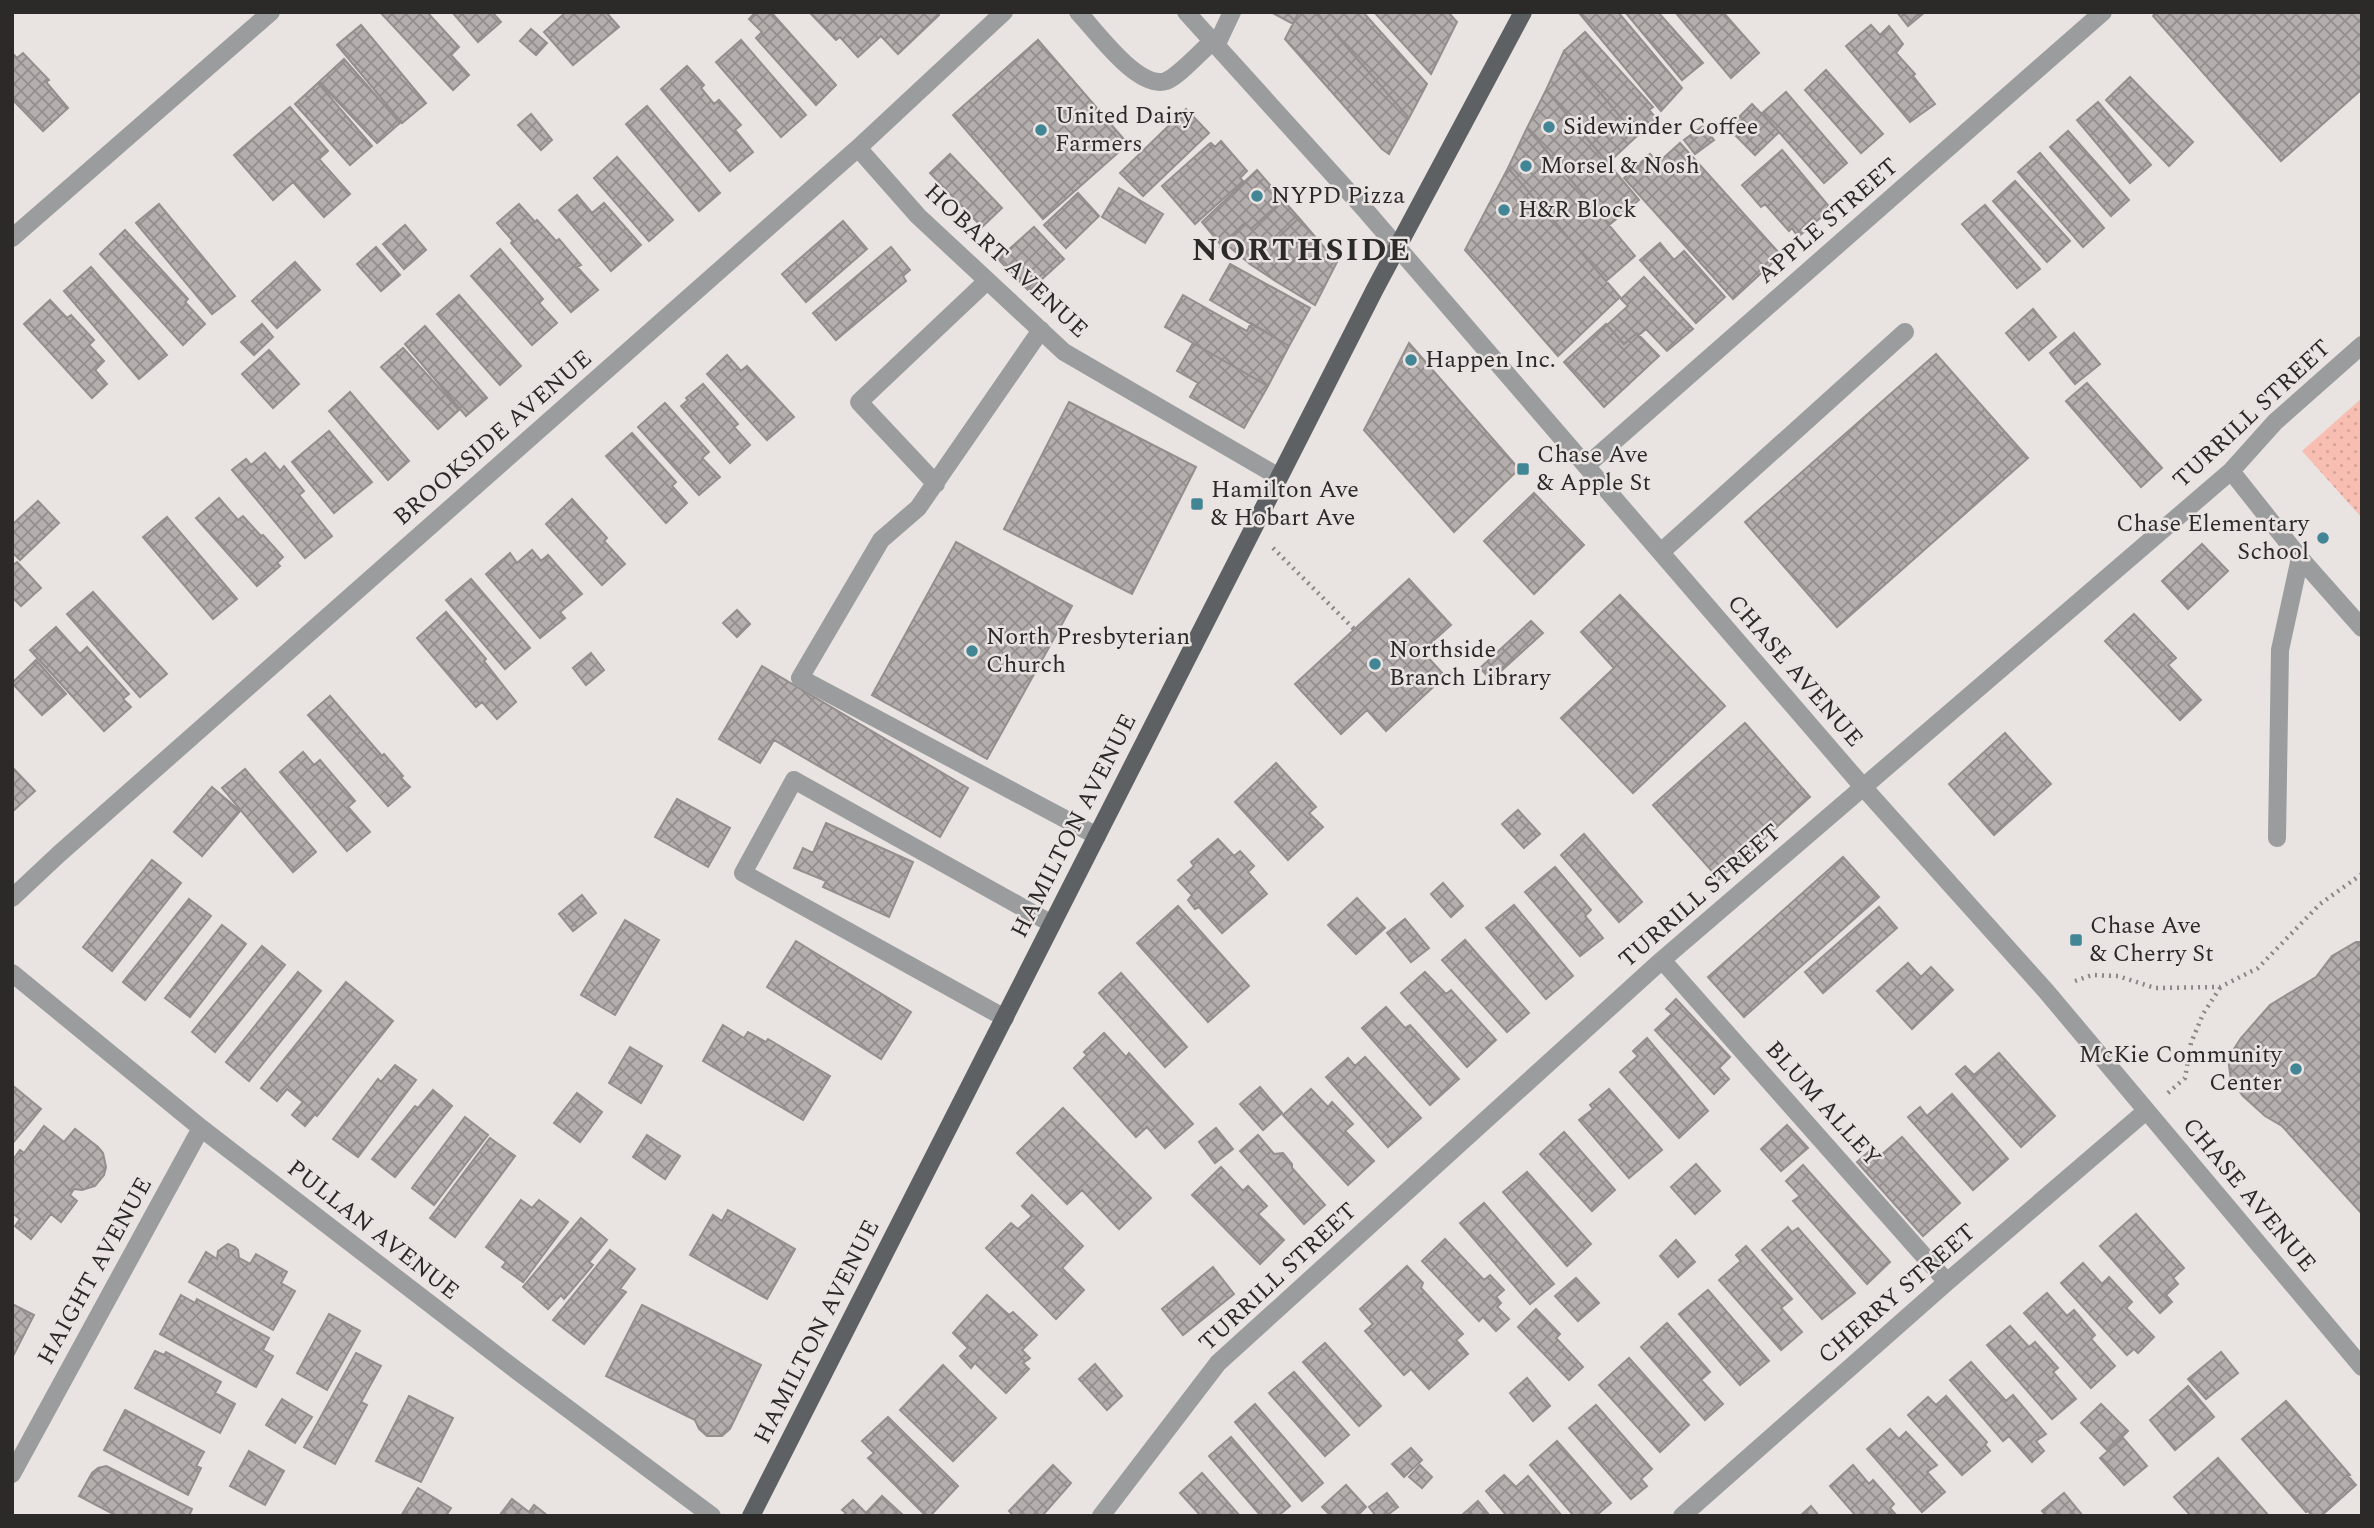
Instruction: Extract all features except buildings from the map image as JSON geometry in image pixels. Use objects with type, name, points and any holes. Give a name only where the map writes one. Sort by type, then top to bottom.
[{"type":"main road","name":"HAMILTON AVENUE","points":[[751,1516],[1397,246],[1523,12]]},
{"type":"street","points":[[12,238],[271,12]]},
{"type":"street","name":"BROOKSIDE AVENUE","points":[[12,898],[858,148],[1004,12]]},
{"type":"street","points":[[1078,12],[1133,72],[1153,82],[1168,80],[1214,43],[1232,12]]},
{"type":"street","name":"CHASE AVENUE","points":[[1186,12],[1397,246],[1864,789],[2046,991],[2362,1367]]},
{"type":"street","name":"APPLE STREET","points":[[1586,466],[2103,12]]},
{"type":"street","name":"HOBART AVENUE","points":[[858,148],[918,216],[1064,352],[1279,477]]},
{"type":"street","points":[[936,484],[859,402],[987,281]]},
{"type":"street","points":[[1041,330],[918,508],[881,540],[800,678],[1097,836]]},
{"type":"street","points":[[1661,552],[1905,332]]},
{"type":"street","name":"TURRILL STREET","points":[[1101,1516],[1218,1363],[1662,960],[2231,471],[2275,422],[2362,345]]},
{"type":"street","points":[[2231,471],[2300,558],[2362,628]]},
{"type":"street","points":[[2277,838],[2280,650],[2300,558]]},
{"type":"street","points":[[1005,1018],[743,873],[794,780],[1052,924]]},
{"type":"street","name":"BLUM ALLEY","points":[[1662,960],[1947,1282]]},
{"type":"street","name":"PULLAN AVENUE","points":[[12,973],[201,1128],[520,1373],[712,1516]]},
{"type":"street","name":"CHERRY STREET","points":[[1682,1516],[2146,1111]]},
{"type":"street","name":"HAIGHT AVENUE","points":[[12,1474],[201,1128]]},
{"type":"path","points":[[1253,528],[1354,629]]},
{"type":"path","points":[[2046,991],[2092,975],[2118,976],[2155,988],[2220,987],[2258,968],[2320,904],[2362,874]]},
{"type":"path","points":[[2146,1111],[2185,1078],[2191,1044],[2203,1014],[2220,987]]},
{"type":"shaded area","points":[[2362,398],[2362,518],[2302,451]]},
{"type":"place","name":"Sidewinder Coffee","points":[[1549,127]]},
{"type":"place","name":"United Dairy Farmers","points":[[1041,130]]},
{"type":"place","name":"Morsel & Nosh","points":[[1526,166]]},
{"type":"place","name":"NYPD Pizza","points":[[1257,196]]},
{"type":"place","name":"H&R Block","points":[[1504,210]]},
{"type":"place","name":"Happen Inc.","points":[[1411,360]]},
{"type":"place","name":"Chase Ave & Apple St","points":[[1523,469]]},
{"type":"place","name":"Hamilton Ave & Hobart Ave","points":[[1197,504]]},
{"type":"place","name":"Chase Elementary School","points":[[2323,538]]},
{"type":"place","name":"North Presbyterian Church","points":[[972,651]]},
{"type":"place","name":"Northside Branch Library","points":[[1375,664]]},
{"type":"place","name":"Chase Ave & Cherry St","points":[[2076,940]]},
{"type":"place","name":"McKie Community Center","points":[[2296,1069]]},
{"type":"district","name":"NORTHSIDE","points":[[1302,250]]}]
